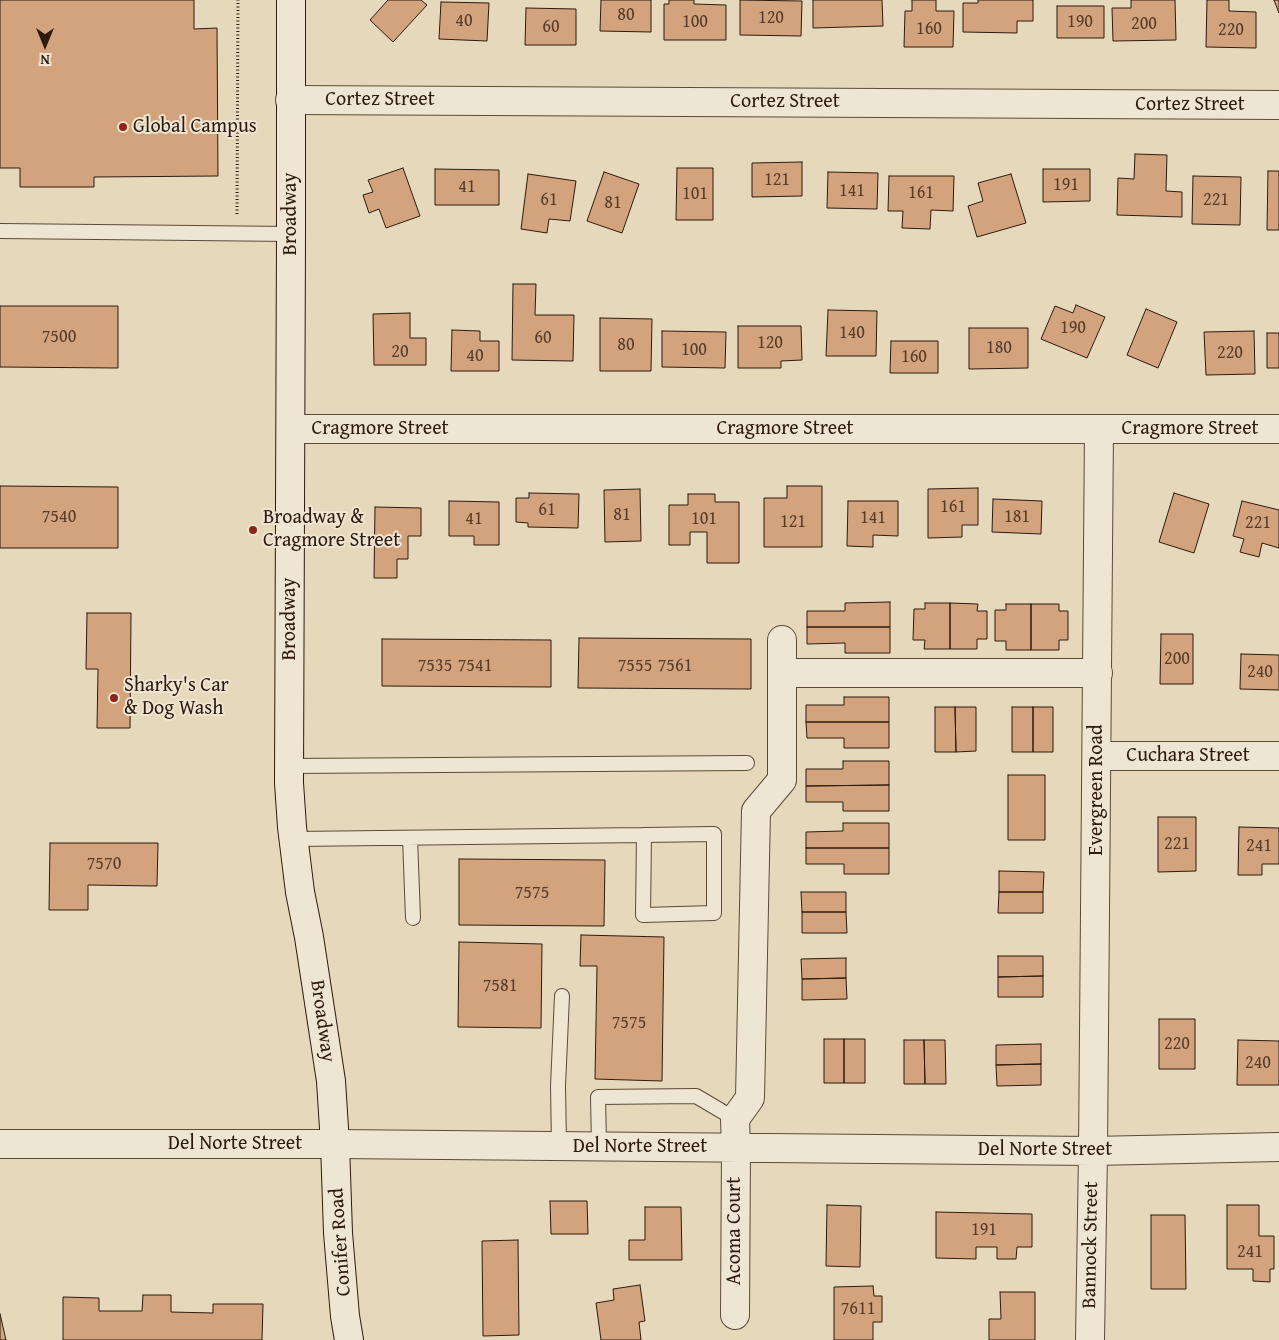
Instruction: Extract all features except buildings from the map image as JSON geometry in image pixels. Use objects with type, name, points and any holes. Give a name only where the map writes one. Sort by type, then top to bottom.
[{"type":"street","name":"Broadway","points":[[291,0],[289,783],[300,892],[309,937],[331,1081],[336,1144]]},
{"type":"street","name":"Cortez Street","points":[[290,100],[1279,105]]},
{"type":"street","name":"Cragmore Street","points":[[291,429],[1279,429]]},
{"type":"street","name":"Evergreen Road","points":[[1093,1150],[1099,429]]},
{"type":"street","points":[[735,1119],[750,1098],[756,811],[782,780],[782,640]]},
{"type":"street","points":[[782,673],[1098,673]]},
{"type":"street","name":"Cuchara Street","points":[[1097,756],[1279,756]]},
{"type":"street","name":"Acoma Court","points":[[735,1119],[735,1315]]},
{"type":"street","name":"Del Norte Street","points":[[0,1144],[336,1144],[1093,1150],[1279,1147]]},
{"type":"street","name":"Conifer Road","points":[[336,1144],[338,1234],[345,1316],[349,1340]]},
{"type":"street","name":"Bannock Street","points":[[1090,1340],[1093,1150]]},
{"type":"lane","points":[[0,231],[291,234]]},
{"type":"lane","points":[[289,766],[747,763]]},
{"type":"lane","points":[[294,840],[410,838],[714,834],[714,913],[643,915],[644,835]]},
{"type":"lane","points":[[410,838],[413,918]]},
{"type":"lane","points":[[559,1146],[558,1086],[562,996]]},
{"type":"lane","points":[[599,1146],[598,1097],[696,1096],[735,1119]]},
{"type":"path","points":[[237,233],[238,0]]},
{"type":"place","name":"Global Campus","points":[[123,127]]},
{"type":"place","name":"Broadway & Cragmore Street","points":[[253,530]]},
{"type":"place","name":"Sharky's Car & Dog Wash","points":[[114,698]]}]
